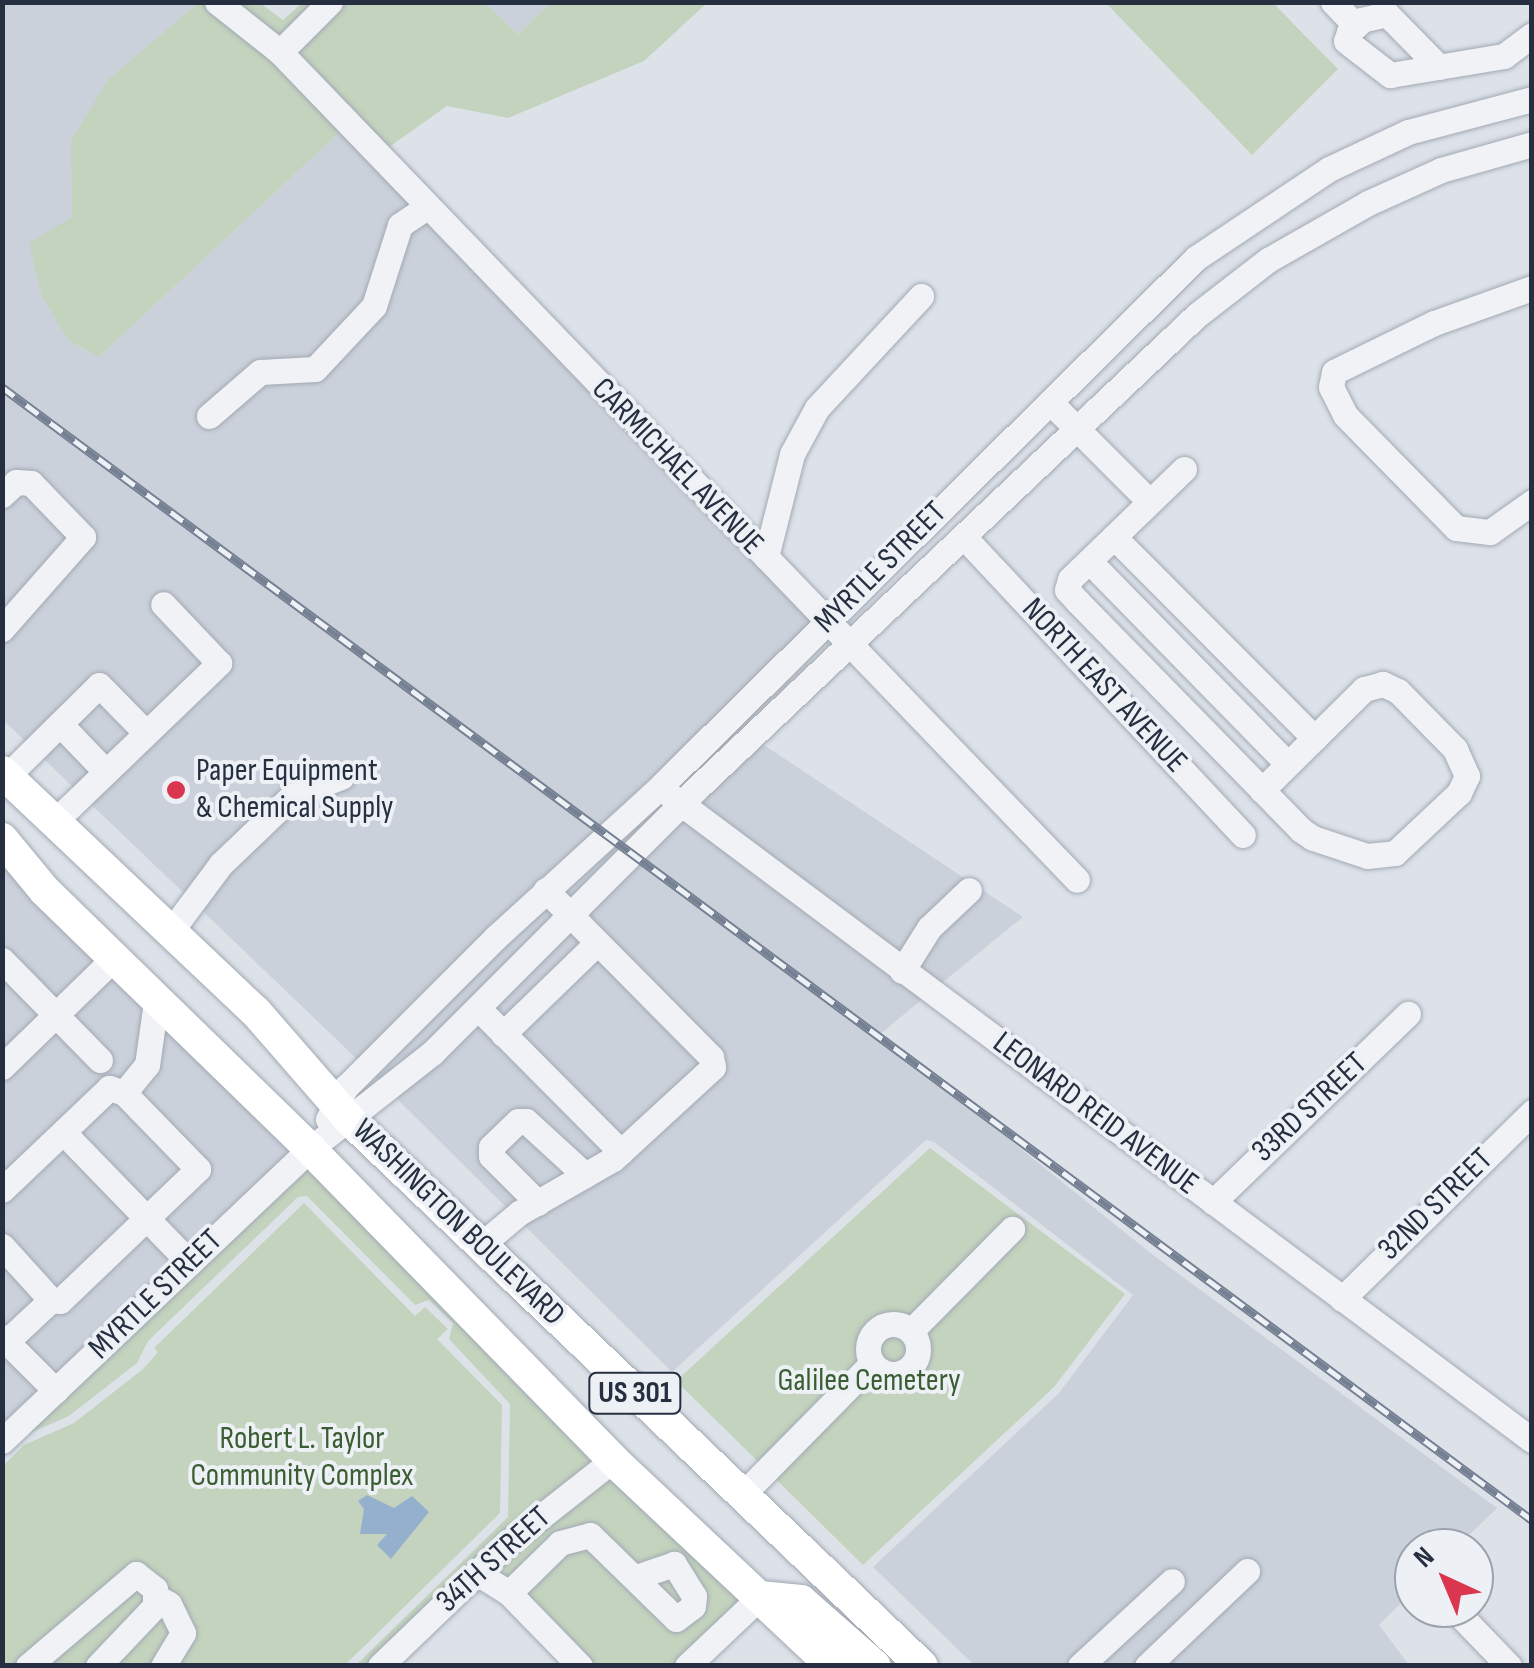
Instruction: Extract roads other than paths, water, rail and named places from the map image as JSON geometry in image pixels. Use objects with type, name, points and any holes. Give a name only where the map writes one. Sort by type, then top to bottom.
[{"type":"main road","name":"WASHINGTON BOULEVARD","points":[[5,774],[256,1012],[343,1112],[922,1666]]},
{"type":"main road","name":"WASHINGTON BOULEVARD","points":[[2,839],[113,960],[310,1149],[613,1460],[832,1666]]},
{"type":"main road","points":[[760,1597],[801,1601],[875,1666]]},
{"type":"street","name":"CARMICHAEL AVENUE","points":[[218,2],[280,52],[1076,880]]},
{"type":"street","points":[[280,52],[330,2]]},
{"type":"street","points":[[1333,2],[1356,26]]},
{"type":"street","points":[[1439,67],[1387,14],[1356,26],[1346,41],[1382,74],[1439,67],[1504,56],[1532,35]]},
{"type":"street","name":"MYRTLE STREET","points":[[2,1441],[310,1149],[546,890],[660,788],[1196,258],[1329,169],[1408,132],[1532,99]]},
{"type":"street","name":"MYRTLE STREET","points":[[343,1112],[478,1008],[682,805],[1197,315],[1268,260],[1426,176],[1532,144]]},
{"type":"street","points":[[208,416],[260,372],[315,370],[374,306],[400,225],[426,207]]},
{"type":"street","points":[[1532,288],[1434,323],[1334,372],[1331,387],[1345,415],[1456,528],[1490,532],[1532,502]]},
{"type":"street","points":[[766,557],[792,454],[817,408],[921,296]]},
{"type":"street","points":[[1050,402],[1150,502]]},
{"type":"street","points":[[1184,469],[1089,561],[1067,590],[1262,790],[1306,835],[1378,858],[1402,848],[1465,784],[1462,758],[1392,686],[1364,689],[1262,790]]},
{"type":"street","points":[[2,496],[16,482],[31,483],[83,537],[2,630]]},
{"type":"street","name":"NORTH EAST AVENUE","points":[[964,537],[1243,835]]},
{"type":"street","points":[[1114,537],[1314,738]]},
{"type":"street","points":[[1089,561],[1288,764]]},
{"type":"street","points":[[55,821],[219,664],[164,604]]},
{"type":"street","points":[[5,774],[99,685],[146,734]]},
{"type":"street","points":[[60,724],[106,772]]},
{"type":"street","points":[[171,931],[221,864],[292,796],[340,777]]},
{"type":"street","name":"LEONARD REID AVENUE","points":[[660,788],[1342,1299],[1528,1432]]},
{"type":"street","points":[[481,1245],[538,1202],[621,1152],[713,1066],[712,1057],[546,890]]},
{"type":"street","points":[[902,971],[929,928],[969,890]]},
{"type":"street","points":[[503,1034],[597,943]]},
{"type":"street","points":[[2,960],[100,1060]]},
{"type":"street","points":[[2,1067],[113,960]]},
{"type":"street","points":[[130,1087],[152,1046],[156,1002]]},
{"type":"street","points":[[478,1008],[621,1152]]},
{"type":"street","name":"33RD STREET","points":[[1213,1202],[1408,1014]]},
{"type":"street","points":[[2,1190],[109,1088],[130,1087]]},
{"type":"street","points":[[2,1246],[51,1300],[60,1302],[198,1169],[130,1087]]},
{"type":"street","name":"32ND STREET","points":[[1342,1299],[1532,1112]]},
{"type":"street","points":[[538,1202],[491,1156],[492,1147],[518,1121],[526,1121],[585,1175]]},
{"type":"street","points":[[62,1132],[190,1263]]},
{"type":"street","points":[[912,1330],[1012,1229]]},
{"type":"street","points":[[51,1300],[4,1340],[56,1391]]},
{"type":"street","points":[[870,1366],[868,1348],[880,1331],[895,1325],[912,1330]]},
{"type":"street","points":[[870,1366],[882,1372],[909,1367],[918,1350],[912,1330]]},
{"type":"street","points":[[742,1494],[870,1366]]},
{"type":"street","name":"34TH STREET","points":[[380,1666],[477,1573],[613,1460]]},
{"type":"street","points":[[509,1593],[575,1536],[602,1542],[676,1619],[693,1606],[694,1596],[674,1564]]},
{"type":"street","points":[[636,1577],[674,1564],[700,1540]]},
{"type":"street","points":[[1148,1666],[1247,1570]]},
{"type":"street","points":[[477,1573],[509,1593],[580,1666]]},
{"type":"street","points":[[28,1666],[129,1574],[146,1580],[158,1597],[170,1604],[183,1633],[162,1666]]},
{"type":"street","points":[[1080,1666],[1172,1581]]},
{"type":"street","points":[[98,1666],[158,1597]]},
{"type":"street","points":[[692,1664],[760,1597]]},
{"type":"street","points":[[1472,1628],[1509,1666]]},
{"type":"water","points":[[367,1495],[394,1508],[412,1496],[429,1512],[391,1559],[377,1545],[387,1534],[360,1534],[364,1509],[358,1501]]},
{"type":"railway","points":[[2,387],[1532,1520]]},
{"type":"place","name":"Paper Equipment & Chemical Supply","points":[[176,790]]},
{"type":"park label","name":"Galilee Cemetery","points":[[869,1381]]},
{"type":"park label","name":"Robert L. Taylor Community Complex","points":[[302,1458]]}]
